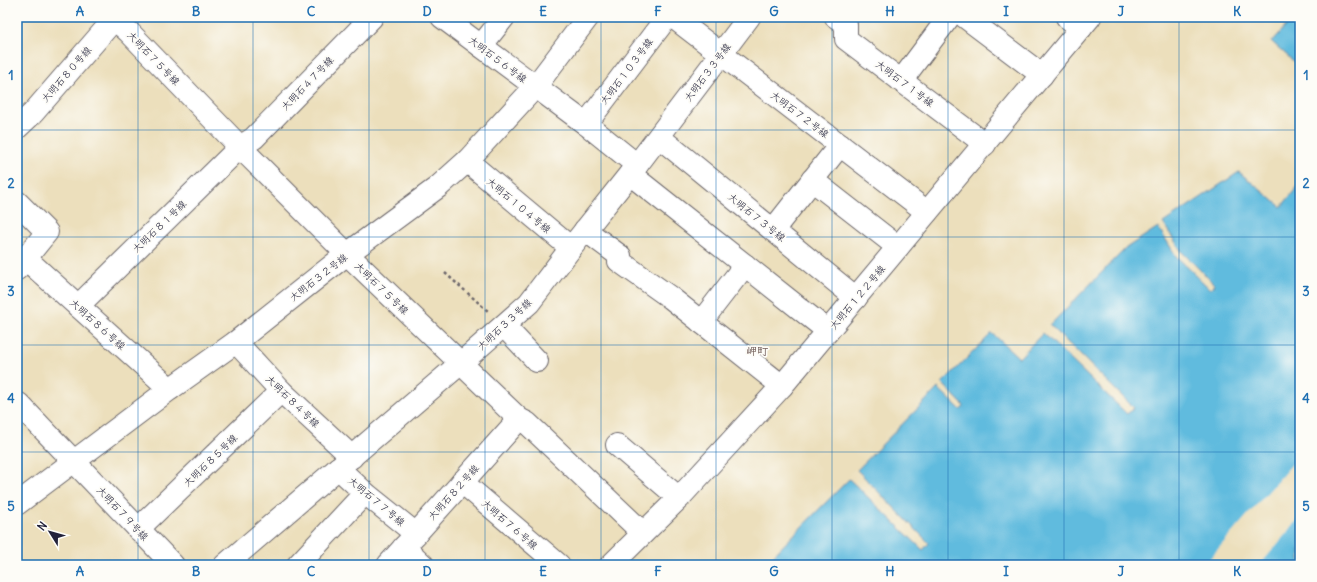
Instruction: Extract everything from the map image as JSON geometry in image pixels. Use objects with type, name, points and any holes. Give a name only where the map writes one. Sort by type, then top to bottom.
[{"type":"street","name":"大明石４７号線","points":[[240,147],[254,138],[372,17]]},
{"type":"street","name":"大明石５６号線","points":[[442,17],[586,124],[634,169],[745,265],[828,331]]},
{"type":"street","points":[[481,46],[504,17]]},
{"type":"street","name":"大明石３２号線","points":[[17,504],[170,389],[236,342],[348,254],[438,187],[467,161],[535,87],[588,17]]},
{"type":"street","name":"大明石１０３号線","points":[[586,124],[667,17]]},
{"type":"street","name":"大明石７２号線","points":[[673,17],[927,212]]},
{"type":"street","name":"大明石３３号線","points":[[224,565],[504,326],[528,303],[634,169],[749,17]]},
{"type":"street","points":[[901,81],[949,17]]},
{"type":"street","points":[[965,17],[1042,75]]},
{"type":"street","name":"大明石７５号線","points":[[114,18],[240,147],[348,254],[519,419],[527,424],[643,533]]},
{"type":"street","name":"大明石８０号線","points":[[17,128],[33,113],[114,18]]},
{"type":"street","name":"大明石７１号線","points":[[844,19],[846,39],[985,144]]},
{"type":"street","name":"大明石１２２号線","points":[[611,565],[679,498],[782,386],[1042,75],[1080,21]]},
{"type":"street","name":"大明石７３号線","points":[[658,137],[856,298]]},
{"type":"street","points":[[773,230],[840,144]]},
{"type":"street","name":"大明石８１号線","points":[[78,306],[240,147]]},
{"type":"street","name":"大明石１０４号線","points":[[467,161],[571,248]]},
{"type":"street","points":[[812,180],[898,247]]},
{"type":"street","points":[[17,202],[47,232],[21,264]]},
{"type":"street","points":[[586,230],[620,256],[619,261],[671,298],[782,386]]},
{"type":"street","name":"大明石８６号線","points":[[21,264],[78,306],[170,389]]},
{"type":"street","points":[[701,322],[745,265]]},
{"type":"street","points":[[504,326],[537,361]]},
{"type":"street","name":"大明石８４号線","points":[[236,342],[345,463]]},
{"type":"street","name":"大明石８５号線","points":[[138,529],[281,391]]},
{"type":"street","name":"大明石７９号線","points":[[19,404],[172,565]]},
{"type":"street","name":"大明石８２号線","points":[[388,565],[519,419]]},
{"type":"street","points":[[617,446],[679,498]]},
{"type":"street","name":"大明石７７号線","points":[[345,463],[365,493],[410,541],[423,565]]},
{"type":"street","name":"大明石７６号線","points":[[462,482],[559,565]]},
{"type":"street","points":[[298,565],[365,493]]},
{"type":"path","points":[[445,273],[504,326]]},
{"type":"water","points":[[1294,17],[1300,17],[1300,67],[1272,42]]},
{"type":"water","points":[[1239,172],[1281,207],[1300,184],[1300,565],[764,565],[849,479],[923,550],[929,543],[857,470],[938,388],[961,410],[964,406],[942,383],[992,333],[1019,358],[1043,333],[1127,414],[1134,408],[1050,325],[1126,248],[1158,227],[1176,256],[1210,289],[1215,285],[1182,252],[1163,223]]},
{"type":"pier","points":[[1300,455],[1300,517],[1260,565],[1204,565]]},
{"type":"district","name":"岬町","points":[[757,351]]}]
